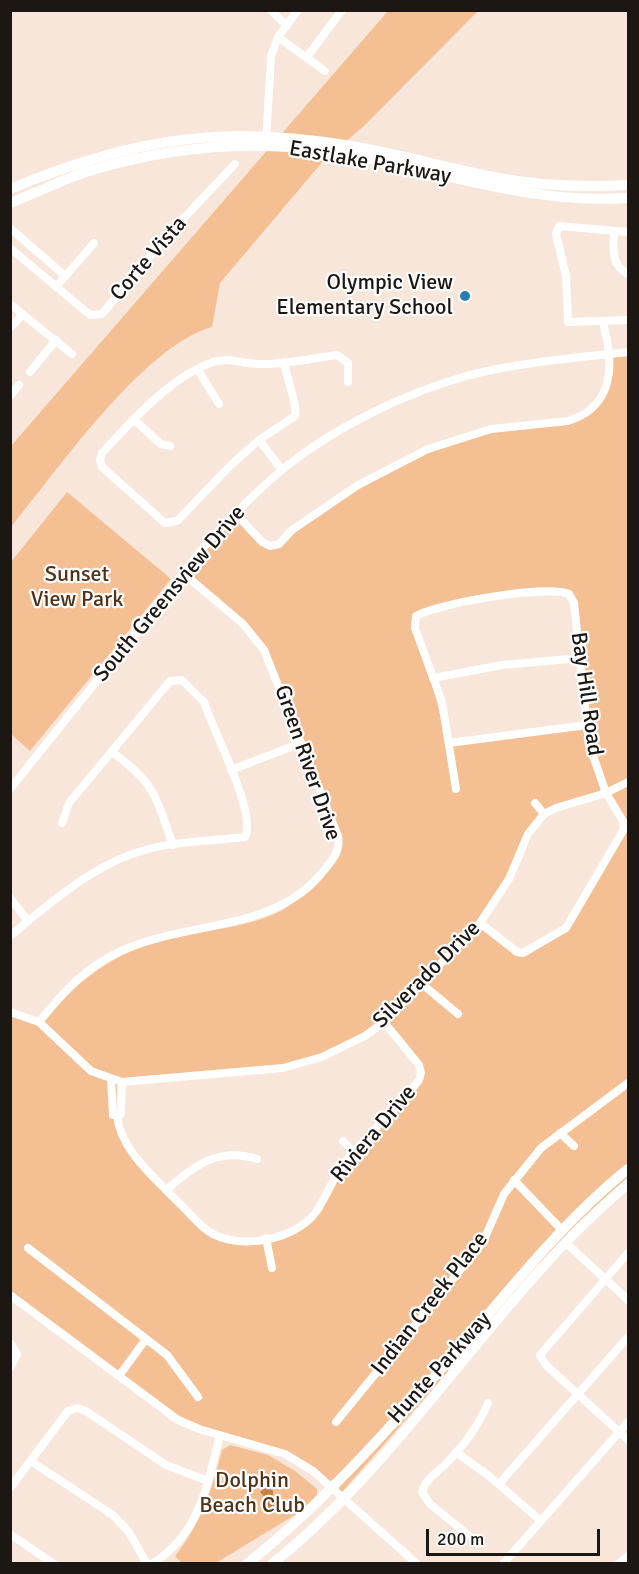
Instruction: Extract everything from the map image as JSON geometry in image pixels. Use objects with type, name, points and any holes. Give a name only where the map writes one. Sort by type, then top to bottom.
[{"type":"main road","name":"Eastlake Parkway","points":[[10,189],[51,172],[129,148],[187,138],[266,141],[512,180],[563,185],[628,186]]},
{"type":"main road","name":"Eastlake Parkway","points":[[10,203],[51,185],[118,163],[200,148],[266,141]]},
{"type":"main road","name":"Eastlake Parkway","points":[[415,165],[541,195],[578,199],[628,198]]},
{"type":"main road","name":"Hunte Parkway","points":[[247,1563],[294,1526],[332,1488],[427,1386],[562,1230],[628,1169]]},
{"type":"main road","name":"Hunte Parkway","points":[[272,1563],[303,1539],[369,1472],[566,1243],[628,1184]]},
{"type":"street","points":[[271,10],[286,26]]},
{"type":"street","points":[[266,141],[271,56],[278,37],[298,10]]},
{"type":"street","points":[[307,57],[342,10]]},
{"type":"street","points":[[278,37],[326,71]]},
{"type":"street","name":"Corte Vista","points":[[10,248],[90,315],[102,314],[164,239],[235,164]]},
{"type":"street","points":[[628,232],[614,233],[559,226],[556,234],[566,276],[568,322],[628,320]]},
{"type":"street","points":[[614,233],[615,262],[628,274]]},
{"type":"street","points":[[12,235],[65,276]]},
{"type":"street","points":[[56,287],[94,243]]},
{"type":"street","points":[[10,304],[72,354]]},
{"type":"street","points":[[10,328],[22,314]]},
{"type":"street","points":[[235,513],[262,542],[274,546],[279,544],[292,530],[358,485],[428,449],[491,429],[568,421],[586,414],[606,390],[610,377],[609,354],[603,321]]},
{"type":"street","points":[[30,372],[56,340]]},
{"type":"street","name":"South Greensview Drive","points":[[10,789],[183,573],[235,513],[282,470],[356,422],[415,394],[490,371],[628,352]]},
{"type":"street","points":[[284,362],[296,414],[231,465],[177,521],[169,524],[106,472],[100,464],[102,453],[133,419],[163,393],[214,362],[230,360],[258,364],[337,355],[343,357],[348,363],[348,382]]},
{"type":"street","points":[[198,370],[219,404]]},
{"type":"street","points":[[10,396],[19,385]]},
{"type":"street","points":[[133,419],[161,444],[170,446]]},
{"type":"street","points":[[259,441],[282,470]]},
{"type":"street","name":"Green River Drive","points":[[39,1022],[65,989],[114,955],[152,939],[241,921],[263,913],[301,895],[318,878],[336,854],[339,840],[264,650],[243,624],[183,573]]},
{"type":"street","name":"Bay Hill Road","points":[[433,678],[415,628],[416,616],[523,591],[560,591],[569,594],[574,603],[593,761],[606,794],[623,821],[624,829],[566,928],[535,946],[517,952],[480,923]]},
{"type":"street","points":[[456,789],[442,702],[433,678],[502,665],[580,658]]},
{"type":"street","points":[[10,936],[69,888],[129,855],[146,849],[245,837],[248,829],[243,800],[204,702],[196,691],[182,680],[170,681],[69,803],[62,823]]},
{"type":"street","points":[[450,743],[587,725]]},
{"type":"street","points":[[231,770],[301,743]]},
{"type":"street","points":[[112,752],[139,772],[150,786],[173,845]]},
{"type":"street","points":[[535,803],[544,814],[556,808],[606,794],[628,782]]},
{"type":"street","name":"Silverado Drive","points":[[10,1012],[39,1022],[84,1066],[122,1082],[297,1065],[356,1042],[384,1022],[422,984],[480,923],[509,879],[528,834],[544,814]]},
{"type":"street","points":[[10,898],[28,921]]},
{"type":"street","points":[[422,984],[458,1014]]},
{"type":"street","name":"Riviera Drive","points":[[111,1079],[112,1115],[117,1115],[121,1134],[128,1146],[166,1190],[208,1231],[233,1240],[266,1238],[288,1232],[310,1218],[337,1173],[409,1093],[422,1073],[419,1065],[384,1022]]},
{"type":"street","points":[[117,1115],[121,1114],[122,1082]]},
{"type":"street","name":"Indian Creek Place","points":[[336,1422],[483,1242],[504,1194],[541,1148],[628,1084]]},
{"type":"street","points":[[560,1133],[574,1146]]},
{"type":"street","points":[[343,1142],[354,1152]]},
{"type":"street","points":[[166,1190],[193,1167],[213,1157],[239,1154],[257,1159]]},
{"type":"street","points":[[514,1180],[562,1230]]},
{"type":"street","points":[[266,1238],[272,1268]]},
{"type":"street","points":[[566,1243],[628,1300]]},
{"type":"street","points":[[28,1248],[167,1355],[198,1397]]},
{"type":"street","points":[[628,1253],[540,1355],[541,1360],[628,1440]]},
{"type":"street","points":[[10,1295],[178,1420],[285,1454],[313,1471],[417,1563]]},
{"type":"street","points":[[499,1484],[628,1337]]},
{"type":"street","points":[[119,1377],[146,1339]]},
{"type":"street","points":[[10,1343],[17,1354],[10,1368]]},
{"type":"street","points":[[478,1543],[430,1504],[422,1492],[426,1482],[456,1452],[479,1422],[488,1403]]},
{"type":"street","points":[[10,1488],[71,1409],[86,1411],[166,1465],[208,1481]]},
{"type":"street","points":[[503,1563],[628,1422]]},
{"type":"street","points":[[152,1563],[175,1546],[189,1530],[208,1481],[220,1435]]},
{"type":"street","points":[[456,1452],[499,1484],[541,1521]]},
{"type":"street","points":[[32,1462],[113,1515],[129,1532],[147,1563]]},
{"type":"street","points":[[10,1534],[54,1563]]},
{"type":"street","points":[[618,1563],[628,1556]]},
{"type":"green space","points":[[388,11],[478,11],[365,125],[324,160],[220,283],[212,327],[185,339],[158,358],[130,384],[77,444],[11,527],[11,446]]},
{"type":"green space","points":[[628,354],[628,1177],[570,1233],[342,1492],[298,1461],[196,1428],[11,1295],[11,1015],[38,1025],[89,976],[134,950],[168,938],[246,924],[281,911],[301,895],[338,847],[273,671],[247,631],[183,575],[235,516],[272,546],[348,495],[417,458],[458,441],[501,431],[560,425],[602,399],[607,357]],"holes":[[[524,593],[567,596],[572,605],[585,727],[448,744],[415,620],[422,615]],[[606,794],[622,828],[558,935],[519,953],[480,923],[508,881],[542,816]],[[383,1024],[417,1069],[417,1083],[338,1173],[304,1227],[267,1241],[210,1235],[127,1146],[116,1113],[117,1083],[309,1064]]]},
{"type":"green space","name":"Sunset View Park","points":[[67,492],[171,579],[30,751],[11,734],[11,562]]},
{"type":"green space","name":"Dolphin Beach Club","points":[[230,1445],[268,1455],[295,1471],[317,1489],[317,1497],[303,1510],[216,1563],[182,1563],[175,1556],[199,1519],[222,1450]]},
{"type":"shaded area","points":[[266,1486],[273,1491],[273,1497],[277,1496],[280,1500],[280,1507],[276,1511],[270,1509],[266,1513],[262,1510],[263,1504],[268,1501],[260,1492]]},
{"type":"place","name":"Olympic View Elementary School","points":[[465,296]]}]
